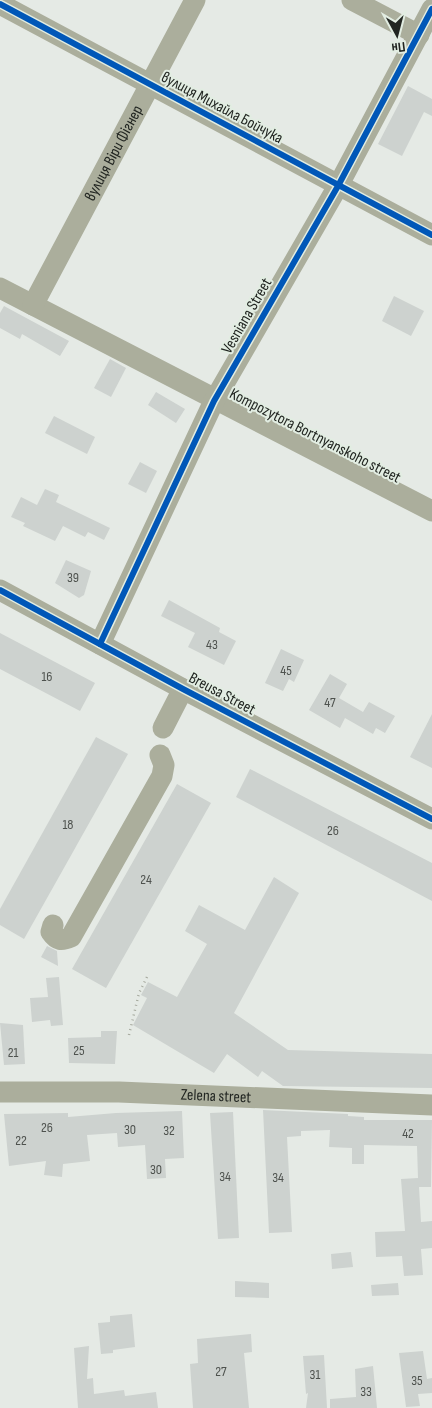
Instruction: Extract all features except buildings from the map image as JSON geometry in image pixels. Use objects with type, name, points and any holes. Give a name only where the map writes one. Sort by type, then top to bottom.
[{"type":"street","name":"вулиця Віри Фігнер","points":[[33,305],[195,0]]},
{"type":"street","points":[[352,0],[419,35]]},
{"type":"street","name":"вулиця Михайла Бойчука","points":[[0,4],[432,235]]},
{"type":"street","name":"Vesniana Street","points":[[100,644],[214,400],[338,186],[432,9]]},
{"type":"street","name":"Kompozytora Bortnyanskoho street","points":[[0,288],[432,511]]},
{"type":"street","name":"Breusa Street","points":[[0,590],[183,689],[432,819]]},
{"type":"street","points":[[163,728],[183,689]]},
{"type":"street","points":[[53,925],[51,932],[55,938],[63,940],[71,937],[162,776],[164,765],[160,755]]},
{"type":"street","name":"Zelena street","points":[[0,1092],[119,1092],[432,1106]]},
{"type":"path","points":[[129,1035],[139,993],[148,975]]},
{"type":"cycle path","points":[[0,4],[432,235]]},
{"type":"cycle path","points":[[100,644],[214,401],[338,186],[432,9]]},
{"type":"cycle path","points":[[0,590],[183,689],[432,819]]}]
